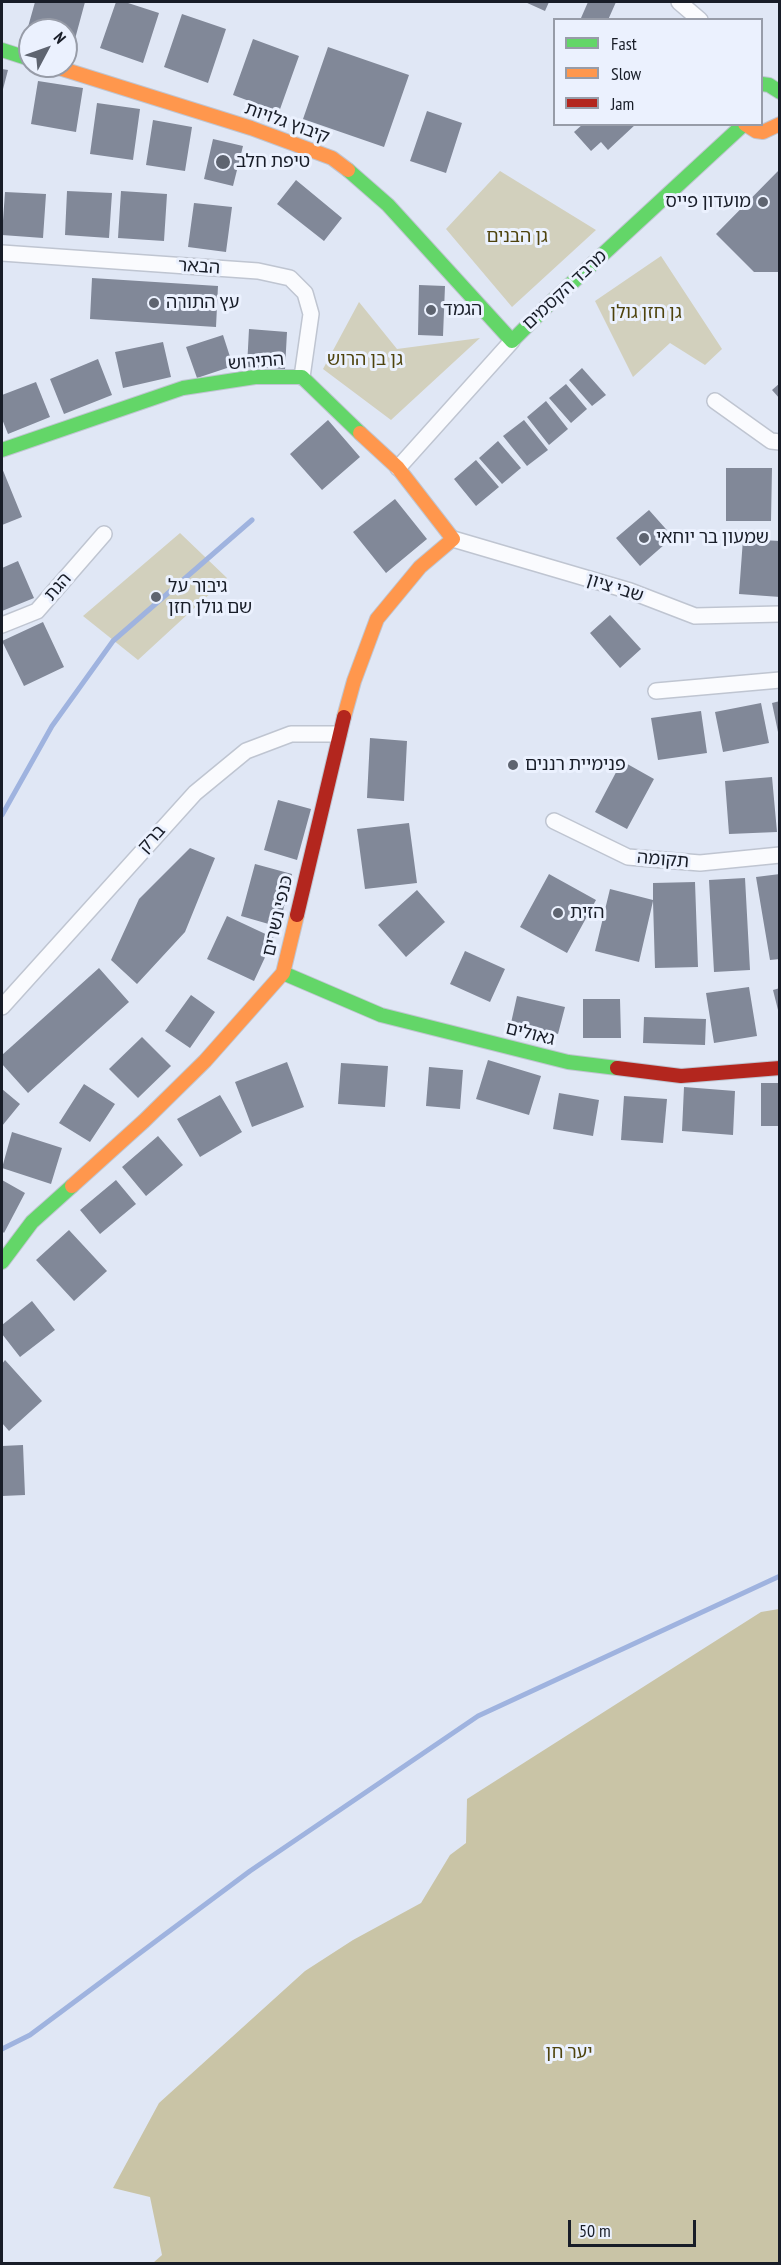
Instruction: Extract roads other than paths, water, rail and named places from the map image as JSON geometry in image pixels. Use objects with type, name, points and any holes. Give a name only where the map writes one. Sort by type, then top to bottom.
[{"type":"street","points":[[679,2],[698,18]]},
{"type":"street","points":[[2,50],[18,55]]},
{"type":"street","name":"קיבוץ גלויות","points":[[78,74],[251,129],[332,159],[363,181],[388,205],[512,341]]},
{"type":"street","points":[[763,84],[780,92]]},
{"type":"street","name":"מרבד הקסמים","points":[[398,468],[512,341],[548,305],[743,126]]},
{"type":"street","points":[[748,126],[756,131],[778,129]]},
{"type":"street","name":"הבאר","points":[[2,253],[258,271],[290,278],[305,293],[310,314],[302,376]]},
{"type":"street","name":"התירוש","points":[[2,450],[183,388],[255,377],[302,376],[339,414],[398,468],[453,539]]},
{"type":"street","points":[[716,401],[771,441],[780,442]]},
{"type":"street","name":"הגת","points":[[2,625],[37,610],[104,534]]},
{"type":"street","name":"שבי ציון","points":[[453,539],[630,591],[694,616],[780,614]]},
{"type":"street","name":"כנפי נשרים","points":[[2,1262],[32,1222],[144,1121],[205,1061],[283,973],[339,734],[354,681],[377,620],[420,567],[453,539]]},
{"type":"street","points":[[656,691],[780,680]]},
{"type":"street","name":"ברק","points":[[2,1007],[195,792],[246,751],[291,734],[339,734]]},
{"type":"street","name":"תקומה","points":[[554,820],[628,857],[700,863],[780,855]]},
{"type":"street","name":"גאולים","points":[[283,973],[381,1015],[568,1062],[681,1076],[780,1068]]},
{"type":"waterway","points":[[2,815],[52,726],[113,641],[252,520]]},
{"type":"waterway","points":[[2,2049],[30,2035],[250,1871],[478,1716],[780,1576]]},
{"type":"place","name":"טיפת חלב","points":[[223,162]]},
{"type":"place","name":"מועדון פייס","points":[[763,202]]},
{"type":"place","name":"עץ התורה","points":[[154,303]]},
{"type":"place","name":"הגמד","points":[[431,310]]},
{"type":"place","name":"שמעון בר יוחאי","points":[[644,538]]},
{"type":"place","name":"גיבור על שם גולן חזן","points":[[156,597]]},
{"type":"place","name":"פנימיית רננים","points":[[513,765]]},
{"type":"place","name":"הזית","points":[[558,913]]},
{"type":"park label","name":"גן הבנים","points":[[517,237]]},
{"type":"park label","name":"גן חזן גולן","points":[[646,313]]},
{"type":"park label","name":"גן בן הרוש","points":[[365,360]]},
{"type":"park label","name":"יער חן","points":[[569,2053]]}]
